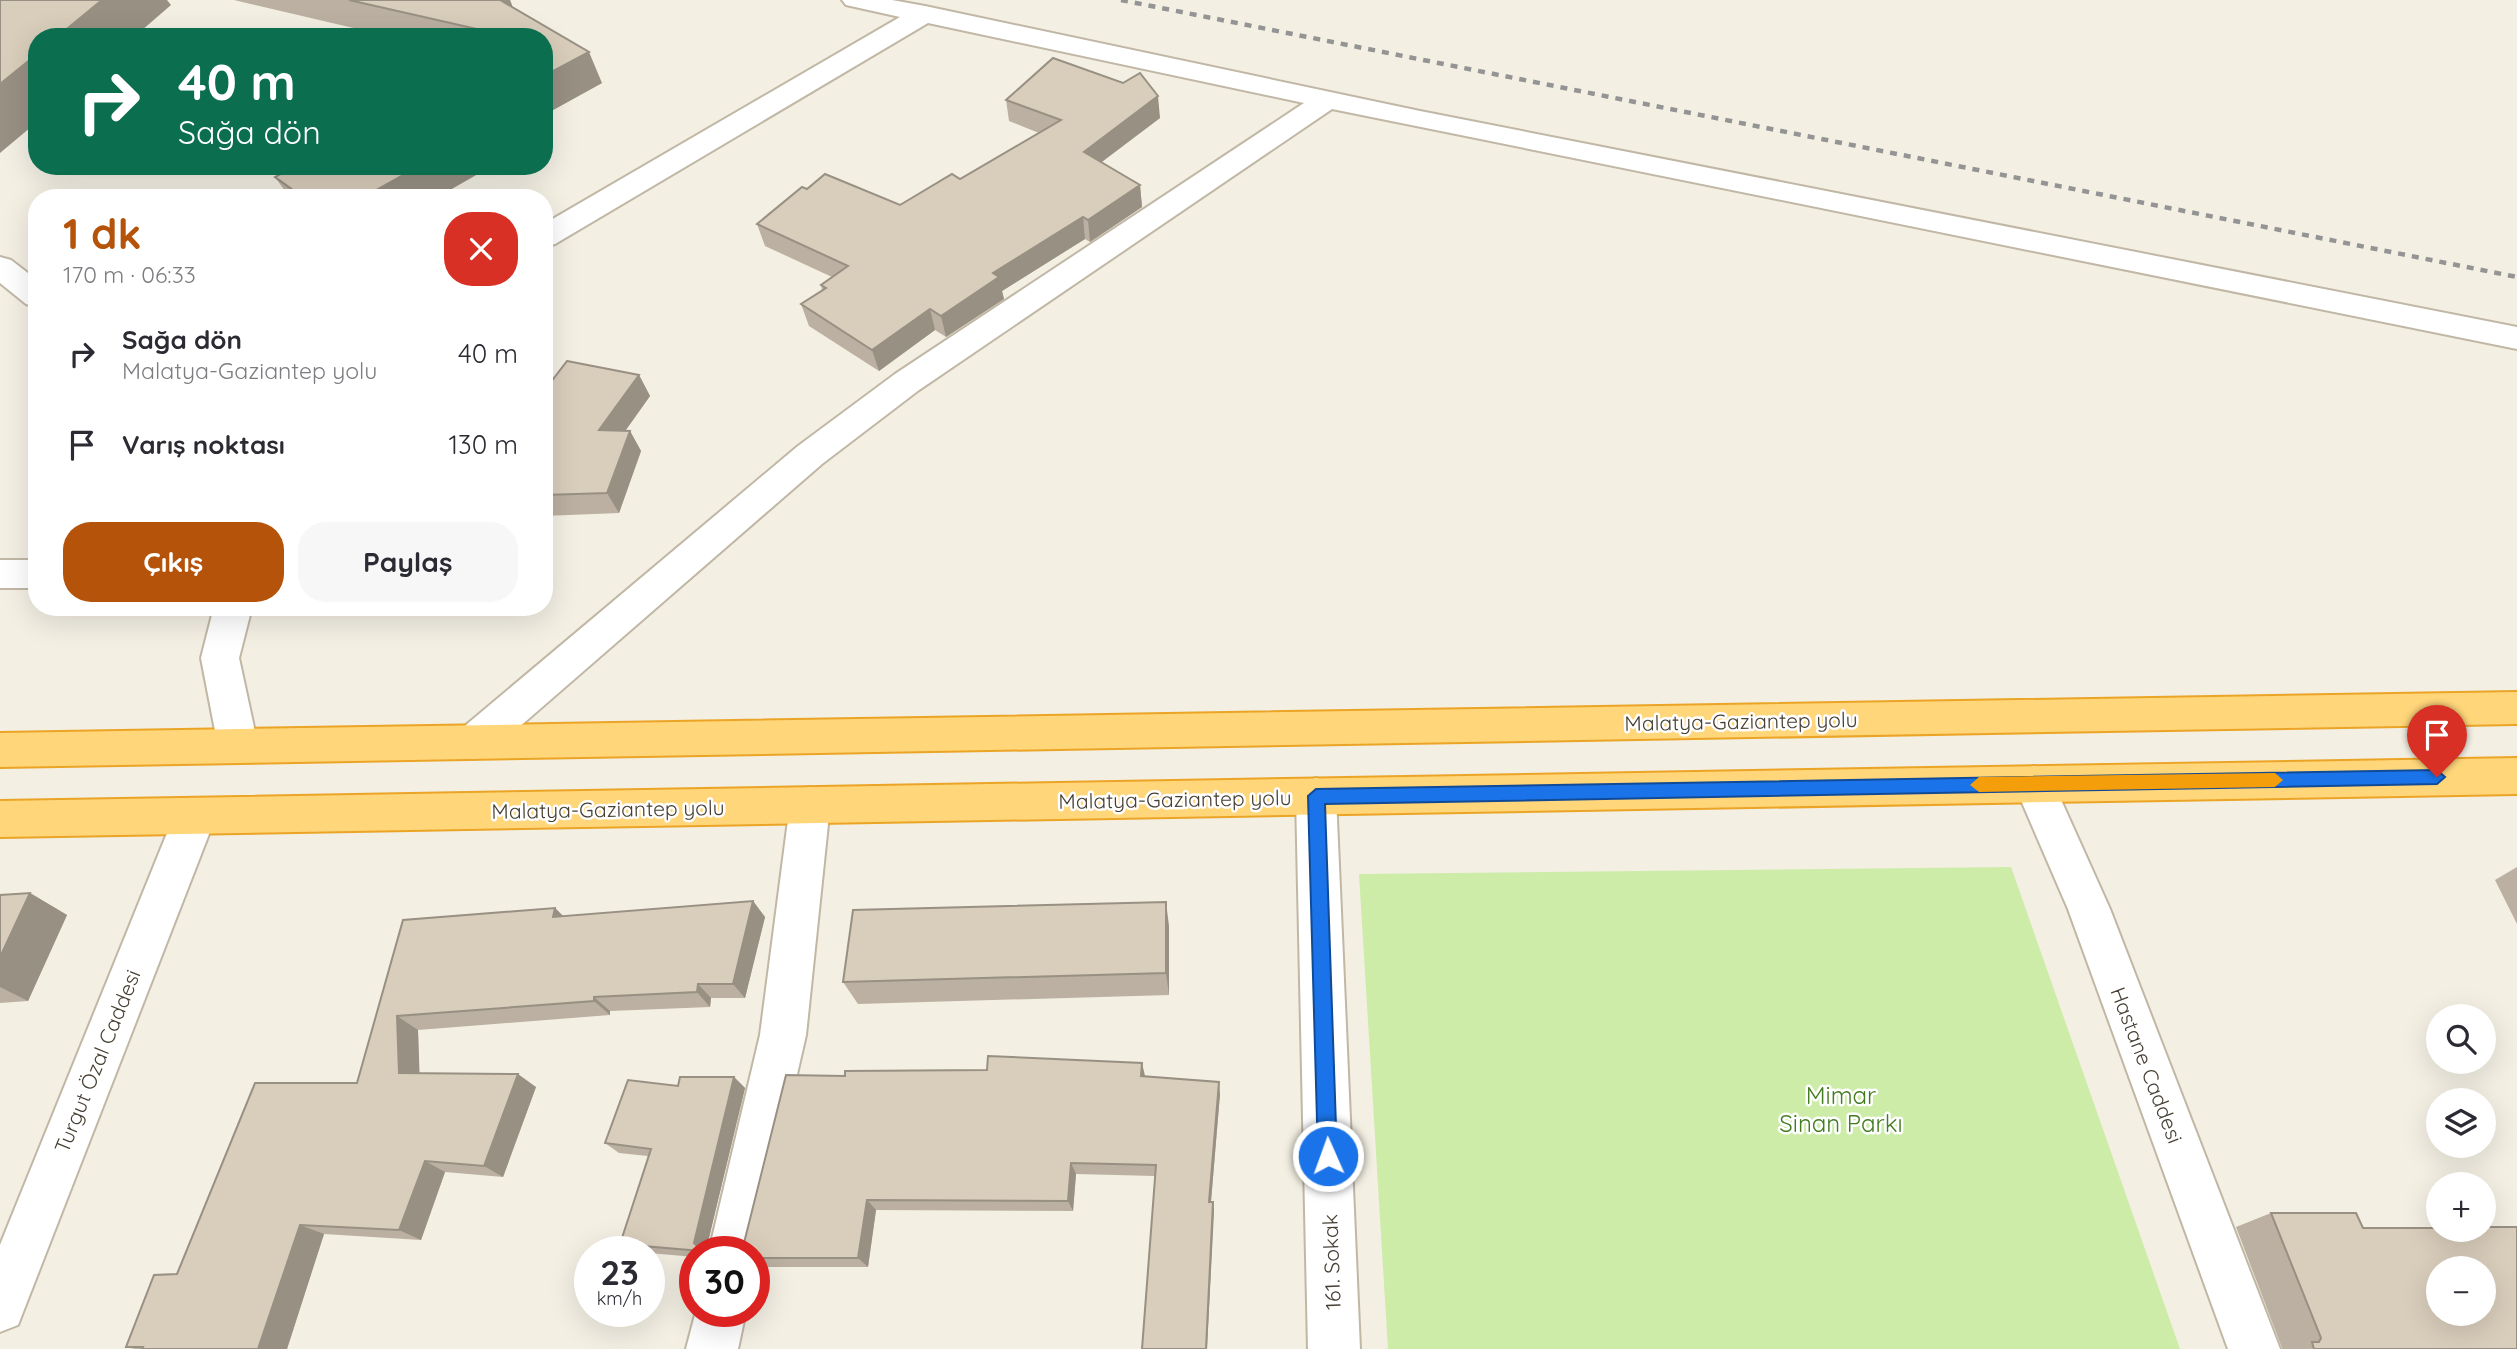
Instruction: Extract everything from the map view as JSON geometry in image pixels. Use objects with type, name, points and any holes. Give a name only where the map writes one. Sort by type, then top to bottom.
[{"type":"highway","name":"Malatya-Gaziantep yolu","points":[[0,750],[2517,708]]},
{"type":"highway","name":"Malatya-Gaziantep yolu","points":[[0,819],[2517,776]]},
{"type":"street","points":[[855,0],[1327,100],[2517,338]]},
{"type":"street","points":[[553,232],[925,15]]},
{"type":"street","points":[[474,742],[810,455],[907,382],[1327,100]]},
{"type":"street","points":[[0,267],[28,289]]},
{"type":"street","points":[[0,574],[28,574]]},
{"type":"street","points":[[231,616],[220,658],[238,746]]},
{"type":"street","name":"Hastane Caddesi","points":[[2034,784],[2089,909],[2254,1349]]},
{"type":"street","name":"161. Sokak","points":[[1316,796],[1334,1349]]},
{"type":"street","points":[[737,1236],[783,1035],[810,805]]},
{"type":"street","name":"Turgut Özal Caddesi","points":[[0,1307],[195,816]]},
{"type":"street","points":[[712,1349],[717,1327]]},
{"type":"green space","name":"Mimar Sinan Parkı","points":[[2011,867],[2180,1349],[1388,1349],[1359,874]]},
{"type":"building","points":[[0,0],[102,0],[68,28],[28,28],[28,61],[0,84]]},
{"type":"building","points":[[349,0],[500,0],[548,28],[473,28]]},
{"type":"building","points":[[553,31],[589,52],[553,71]]},
{"type":"building","points":[[1053,58],[1123,83],[1140,73],[1158,96],[1084,152],[1140,185],[1088,220],[1083,217],[993,273],[999,277],[941,316],[930,309],[872,350],[801,304],[826,288],[821,285],[848,266],[757,224],[802,187],[807,189],[825,174],[900,205],[952,174],[960,179],[1061,120],[1006,100]]},
{"type":"building","points":[[403,175],[378,189],[292,189],[275,177]]},
{"type":"building","points":[[567,361],[639,375],[599,430],[630,431],[607,493],[553,495],[553,379]]},
{"type":"building","points":[[30,893],[0,957],[0,895]]},
{"type":"building","points":[[753,901],[733,984],[698,984],[697,992],[594,997],[594,1001],[397,1016],[399,1073],[518,1074],[484,1166],[425,1161],[399,1230],[300,1225],[258,1349],[126,1347],[154,1275],[177,1274],[255,1083],[357,1083],[403,920],[555,908],[553,917]]},
{"type":"building","points":[[1166,902],[1166,973],[843,982],[853,910]]},
{"type":"building","points":[[988,1056],[1142,1063],[1141,1076],[1219,1082],[1209,1202],[1213,1202],[1206,1349],[1142,1349],[1156,1165],[1071,1163],[1068,1201],[867,1200],[858,1258],[770,1258],[770,1236],[746,1236],[786,1075],[845,1076],[845,1071],[987,1070]]},
{"type":"building","points":[[680,1077],[734,1077],[696,1236],[679,1236],[679,1249],[665,1248],[665,1236],[623,1236],[651,1149],[605,1143],[628,1080],[678,1086]]},
{"type":"building","points":[[2271,1213],[2356,1213],[2363,1228],[2426,1228],[2426,1242],[2496,1242],[2496,1227],[2517,1227],[2517,1349],[2314,1349],[2312,1342],[2319,1342],[2321,1338]]},
{"type":"railway","points":[[1121,0],[2517,277]]},
{"type":"slow traffic","points":[[1979,785],[2275,780]]},
{"type":"route","points":[[1328,1156],[1316,796],[2437,777]]}]
